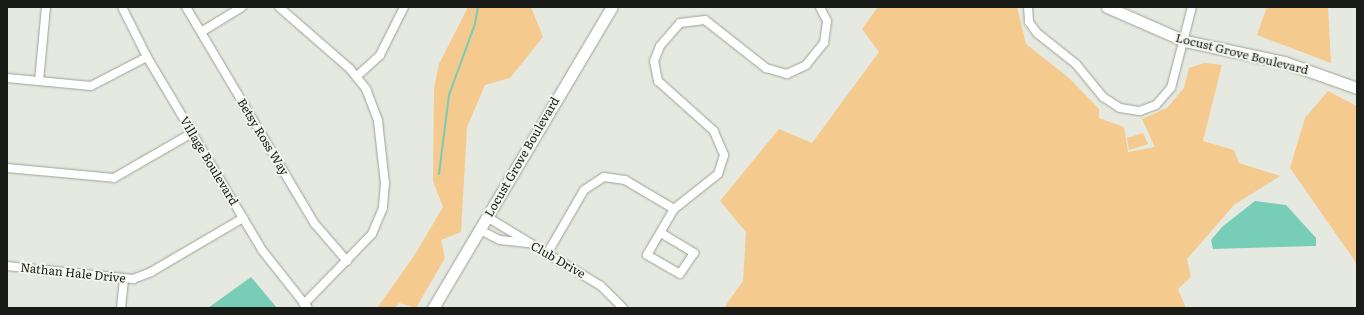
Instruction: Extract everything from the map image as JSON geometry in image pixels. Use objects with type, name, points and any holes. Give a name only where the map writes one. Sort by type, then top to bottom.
[{"type":"street","points":[[39,81],[46,7]]},
{"type":"street","name":"Village Boulevard","points":[[122,7],[147,57],[243,218],[274,268],[306,306]]},
{"type":"street","name":"Betsy Ross Way","points":[[186,7],[315,224],[348,261]]},
{"type":"street","points":[[201,32],[242,7]]},
{"type":"street","points":[[279,7],[357,76],[378,120],[386,192],[372,234],[306,306]]},
{"type":"street","points":[[357,76],[380,55],[404,7]]},
{"type":"street","name":"Locust Grove Boulevard","points":[[433,308],[612,7]]},
{"type":"street","points":[[661,233],[694,253],[680,274],[647,255],[674,209],[718,174],[724,152],[714,131],[658,81],[654,61],[660,46],[680,23],[705,20],[766,68],[787,74],[806,65],[824,43],[827,21],[820,7]]},
{"type":"street","points":[[1028,7],[1029,22],[1036,33],[1076,64],[1103,97],[1126,110],[1146,109],[1164,98],[1170,88],[1185,41],[1192,7]]},
{"type":"street","name":"Locust Grove Boulevard","points":[[1107,7],[1185,41],[1284,62],[1357,88]]},
{"type":"street","points":[[7,78],[94,85],[147,57]]},
{"type":"street","points":[[7,168],[114,178],[192,133]]},
{"type":"street","points":[[547,254],[584,190],[604,178],[625,180],[674,209]]},
{"type":"street","name":"Nathan Hale Drive","points":[[7,266],[124,280],[151,272],[243,218]]},
{"type":"street","name":"Club Drive","points":[[487,218],[610,292],[623,308]]},
{"type":"street","points":[[480,230],[500,240],[528,243]]},
{"type":"street","points":[[121,308],[124,280]]},
{"type":"shaded area","points":[[468,7],[531,7],[543,37],[510,78],[485,85],[467,127],[461,232],[441,240],[445,258],[416,308],[399,303],[395,308],[377,308],[414,256],[443,207],[433,181],[434,88],[439,64]]},
{"type":"shaded area","points":[[878,7],[1017,7],[1026,44],[1069,78],[1099,109],[1099,118],[1124,127],[1128,152],[1155,147],[1142,119],[1167,108],[1184,88],[1189,68],[1205,63],[1222,65],[1203,141],[1234,150],[1239,163],[1280,176],[1234,205],[1187,259],[1191,277],[1178,289],[1186,308],[724,308],[743,281],[746,232],[720,201],[779,129],[812,143],[879,52],[862,29]]},
{"type":"shaded area","points":[[1267,7],[1328,7],[1331,63],[1257,35]]},
{"type":"shaded area","points":[[1328,91],[1357,106],[1357,264],[1290,168],[1305,118]]},
{"type":"shaded area","points":[[1143,133],[1148,144],[1129,150],[1127,138]]},
{"type":"shaded area","points":[[1255,201],[1286,205],[1316,238],[1316,246],[1213,249],[1211,240],[1222,227]]},
{"type":"shaded area","points":[[251,277],[277,308],[208,308]]},
{"type":"waterway","points":[[439,174],[449,95],[475,24],[478,7]]}]
